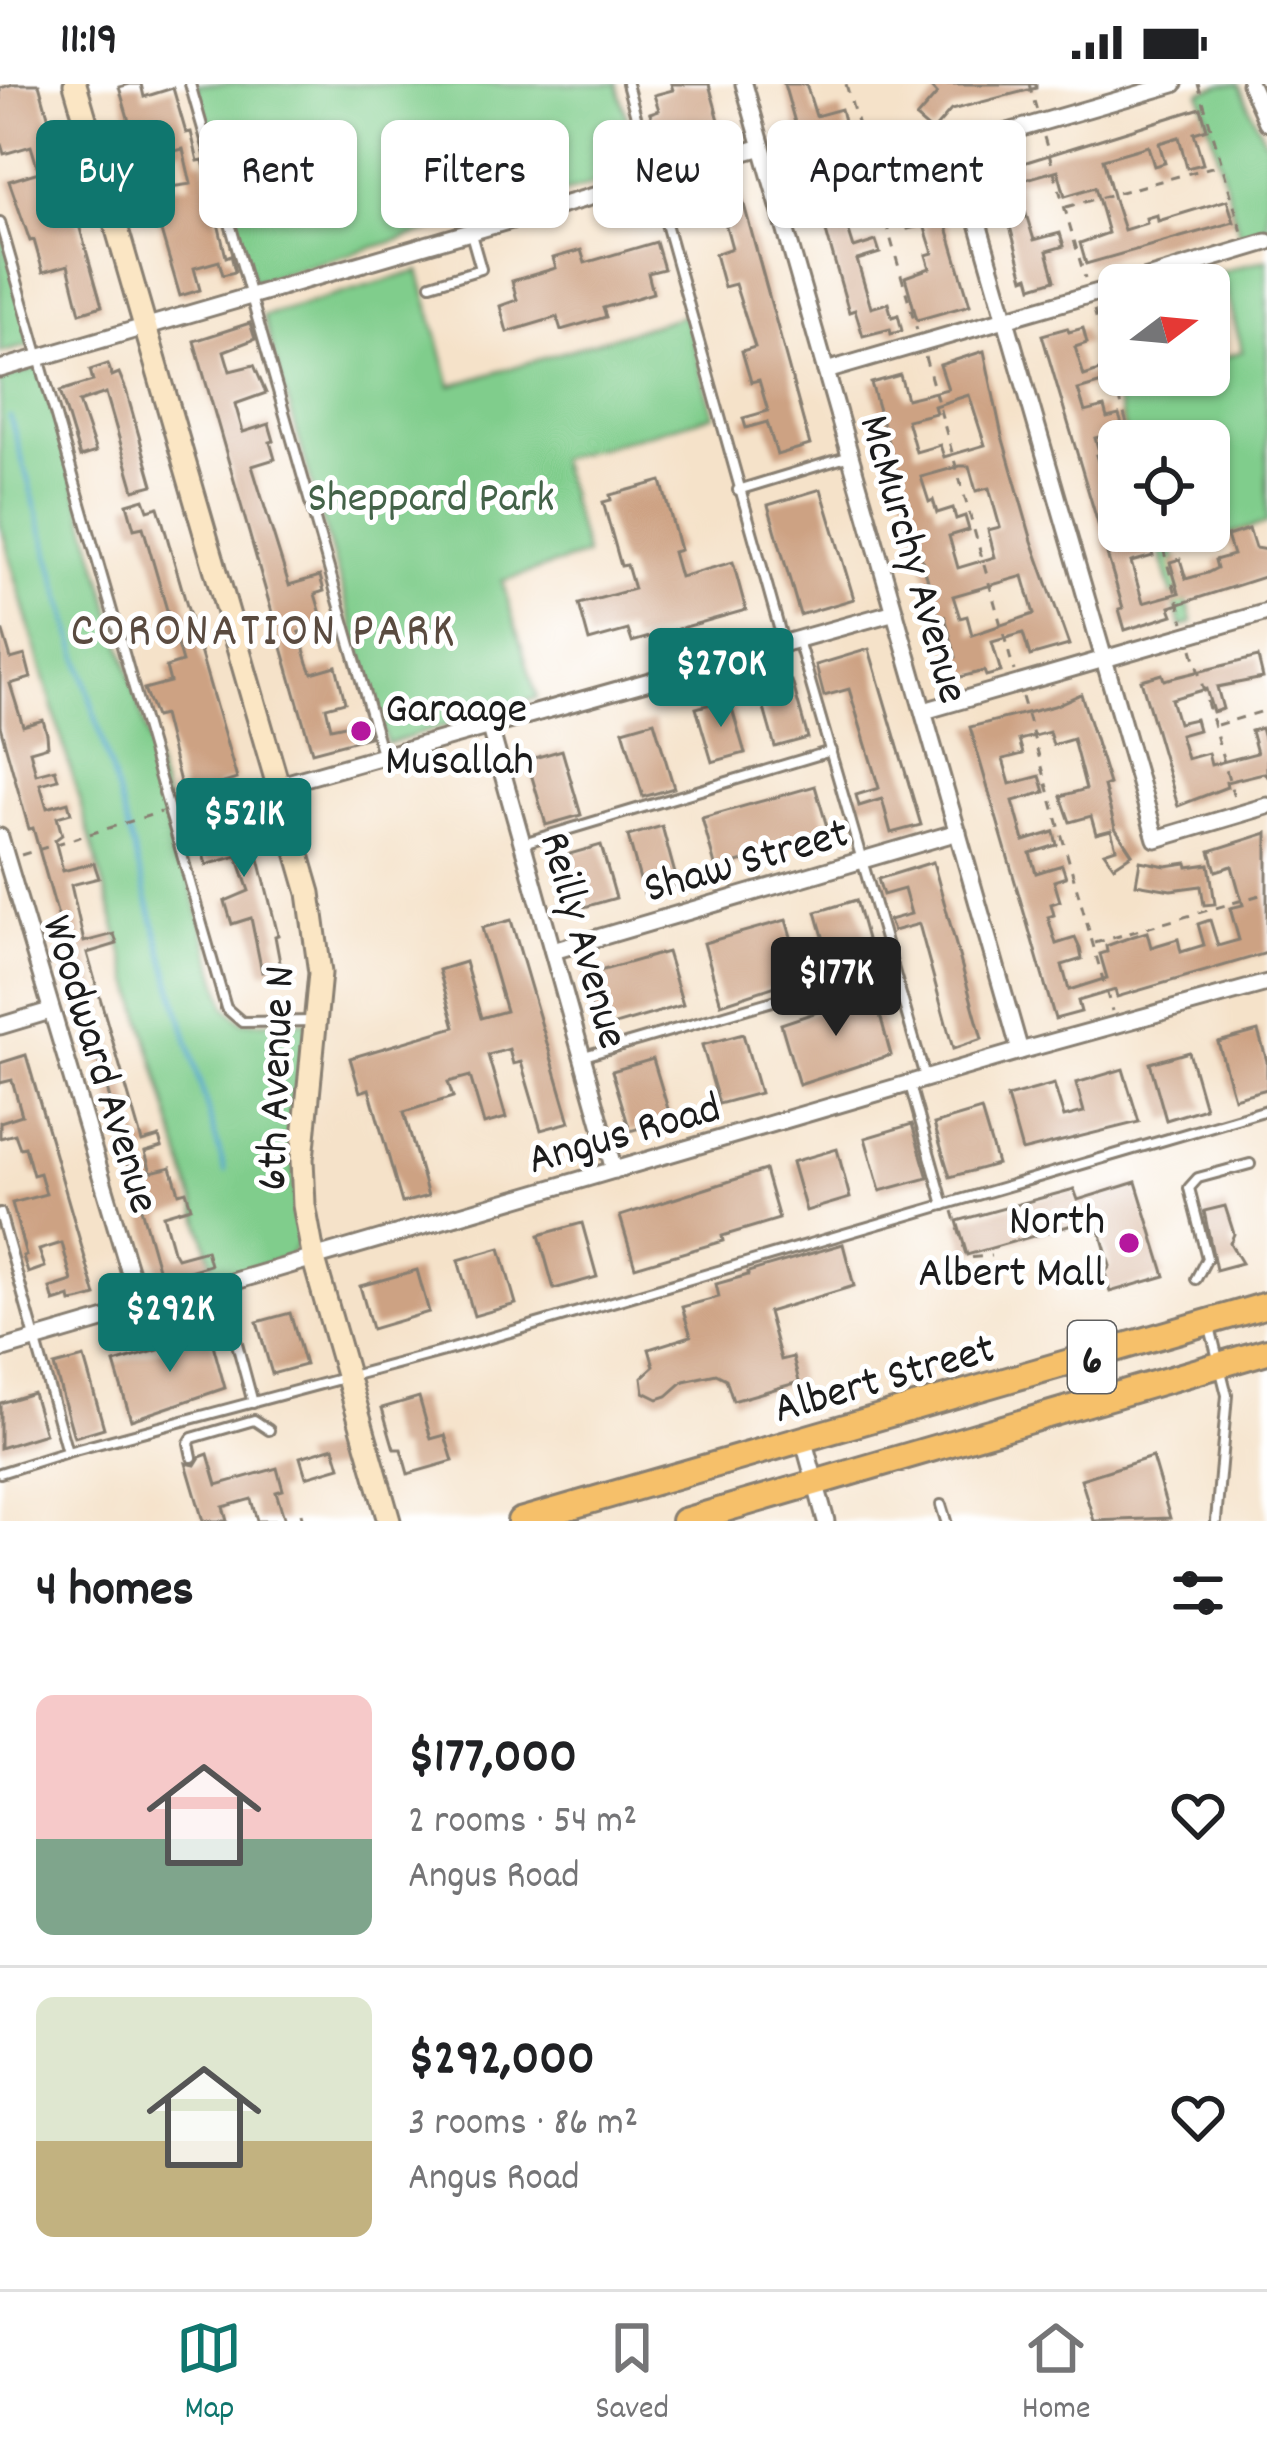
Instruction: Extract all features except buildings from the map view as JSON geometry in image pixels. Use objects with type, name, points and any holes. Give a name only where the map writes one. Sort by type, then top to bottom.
[{"type":"main road","name":"Albert Street","points":[[520,1521],[1267,1305]]},
{"type":"main road","name":"Albert Street","points":[[684,1521],[1267,1351]]},
{"type":"street","name":"McMurchy Avenue","points":[[744,84],[1020,1051]]},
{"type":"street","points":[[1174,84],[956,147],[1156,838],[1267,806]]},
{"type":"street","points":[[1250,84],[1267,122]]},
{"type":"street","name":"6th Avenue N","points":[[82,86],[146,327],[309,893],[320,973],[302,1159],[304,1205],[314,1260],[389,1521]]},
{"type":"street","points":[[743,153],[762,147]]},
{"type":"street","points":[[0,369],[593,197]]},
{"type":"street","points":[[1193,264],[1267,242]]},
{"type":"street","points":[[826,370],[1098,293]]},
{"type":"street","points":[[278,781],[490,728],[895,612]]},
{"type":"street","points":[[924,711],[1267,612]]},
{"type":"street","name":"Reilly Avenue","points":[[490,728],[614,1170]]},
{"type":"street","name":"Shaw Street","points":[[553,951],[958,832]]},
{"type":"street","name":"Woodward Avenue","points":[[0,837],[141,1310]]},
{"type":"street","name":"Angus Road","points":[[0,1350],[1267,983]]},
{"type":"street","points":[[0,1026],[50,1010]]},
{"type":"street","points":[[804,1442],[826,1521]]},
{"type":"lane","points":[[190,84],[383,757]]},
{"type":"lane","points":[[627,84],[637,120]]},
{"type":"lane","points":[[0,222],[226,1007],[242,1022],[317,1022]]},
{"type":"lane","points":[[667,228],[739,490],[831,751],[863,860],[893,966],[948,1204]]},
{"type":"lane","points":[[431,284],[481,269],[470,232]]},
{"type":"lane","points":[[739,490],[850,456]]},
{"type":"lane","points":[[523,843],[831,751]]},
{"type":"lane","points":[[582,1056],[893,966]]},
{"type":"lane","points":[[0,1473],[346,1378],[1267,1110]]},
{"type":"lane","points":[[1196,1279],[1207,1258],[1189,1188],[1198,1178],[1250,1164]]},
{"type":"lane","points":[[0,1213],[68,1452]]},
{"type":"lane","points":[[222,1286],[254,1403]]},
{"type":"lane","points":[[1209,1323],[1227,1395],[1216,1521]]},
{"type":"lane","points":[[192,1457],[192,1438],[254,1420],[268,1430]]},
{"type":"lane","points":[[941,1505],[946,1521]]},
{"type":"path","points":[[857,84],[847,85],[1116,1025]]},
{"type":"path","points":[[1029,84],[1126,420]]},
{"type":"path","points":[[1198,84],[1246,248]]},
{"type":"path","points":[[1065,207],[1222,164]]},
{"type":"path","points":[[1164,552],[1239,814]]},
{"type":"path","points":[[1214,726],[1267,710]]},
{"type":"path","points":[[6,860],[278,781]]},
{"type":"path","points":[[1093,944],[1267,893]]},
{"type":"path","points":[[948,1204],[967,1258],[992,1256]]},
{"type":"path","points":[[301,1513],[303,1521]]},
{"type":"green space","points":[[196,84],[617,84],[627,120],[593,120],[593,184],[569,191],[569,120],[381,120],[381,228],[441,228],[253,282],[237,228],[357,228],[357,120],[206,120]]},
{"type":"green space","points":[[1224,84],[1239,85],[1267,145],[1267,232],[1241,240],[1200,92]]},
{"type":"green space","points":[[0,222],[34,344],[0,353]]},
{"type":"green space","points":[[1267,259],[1267,523],[1230,534],[1230,420],[1122,420],[1115,396],[1230,396],[1230,355],[1243,351],[1230,306],[1230,269]]},
{"type":"green space","name":"Sheppard Park","points":[[419,271],[451,386],[685,315],[714,415],[558,459],[586,555],[502,581],[537,698],[387,744],[263,316]]},
{"type":"green space","points":[[1098,307],[1098,335],[1091,310]]},
{"type":"green space","points":[[41,367],[226,1007],[242,1022],[310,1021],[295,1131],[300,1241],[288,1258],[216,1278],[0,523],[0,379]]},
{"type":"green space","points":[[1160,552],[1174,552],[1193,623],[1181,627]]},
{"type":"waterway","points":[[10,417],[225,1171]]},
{"type":"place","name":"Garaage Musallah","points":[[361,731]]},
{"type":"place","name":"North Albert Mall","points":[[1129,1243]]},
{"type":"district","name":"CORONATION PARK","points":[[264,627]]}]
